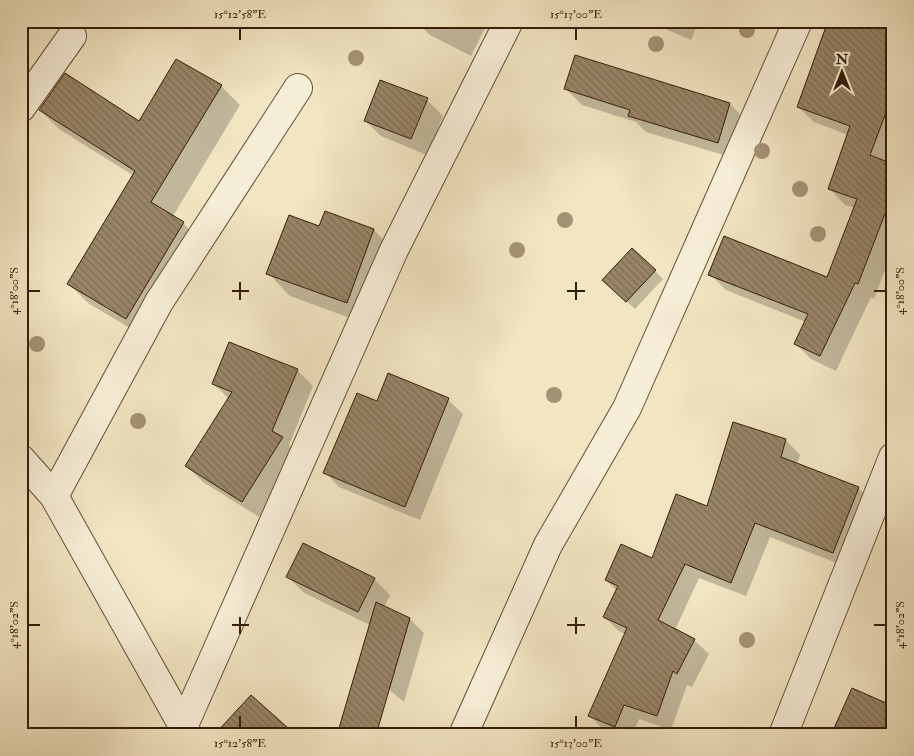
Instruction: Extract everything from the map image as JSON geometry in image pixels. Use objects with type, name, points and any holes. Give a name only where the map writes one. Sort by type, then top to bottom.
[{"type":"street","points":[[186,730],[394,250],[509,21]]},
{"type":"street","points":[[463,735],[548,545],[627,408],[798,21]]},
{"type":"street","points":[[21,108],[72,36]]},
{"type":"street","points":[[54,496],[159,302],[298,88]]},
{"type":"street","points":[[783,735],[893,457]]},
{"type":"street","points":[[21,459],[54,496],[186,730]]},
{"type":"building","points":[[828,21],[893,21],[893,94],[870,155],[893,164],[893,193],[858,284],[855,283],[820,356],[794,344],[808,314],[708,275],[724,236],[827,277],[857,199],[828,189],[850,126],[797,107]]},
{"type":"building","points":[[575,55],[730,103],[718,143],[628,116],[630,110],[564,89]]},
{"type":"building","points":[[176,59],[222,85],[151,202],[184,222],[126,319],[67,284],[135,171],[39,110],[65,73],[139,121]]},
{"type":"building","points":[[380,80],[428,98],[411,139],[364,121]]},
{"type":"building","points":[[325,211],[374,229],[347,303],[266,274],[289,215],[319,226]]},
{"type":"building","points":[[632,248],[656,270],[626,302],[602,280]]},
{"type":"building","points":[[229,342],[298,369],[272,431],[283,437],[242,502],[185,466],[232,392],[212,384]]},
{"type":"building","points":[[388,373],[449,398],[405,507],[323,473],[357,393],[377,401]]},
{"type":"building","points":[[733,422],[786,439],[781,457],[859,487],[833,553],[755,523],[731,583],[685,564],[658,620],[695,639],[677,674],[673,671],[657,716],[624,705],[615,727],[588,716],[627,628],[603,617],[618,586],[605,580],[621,544],[652,558],[676,494],[707,506]]},
{"type":"building","points":[[303,543],[375,578],[358,612],[286,577]]},
{"type":"building","points":[[376,602],[410,618],[376,735],[337,735]]},
{"type":"building","points":[[852,688],[893,706],[893,735],[831,735]]},
{"type":"building","points":[[251,695],[296,735],[214,735]]}]
